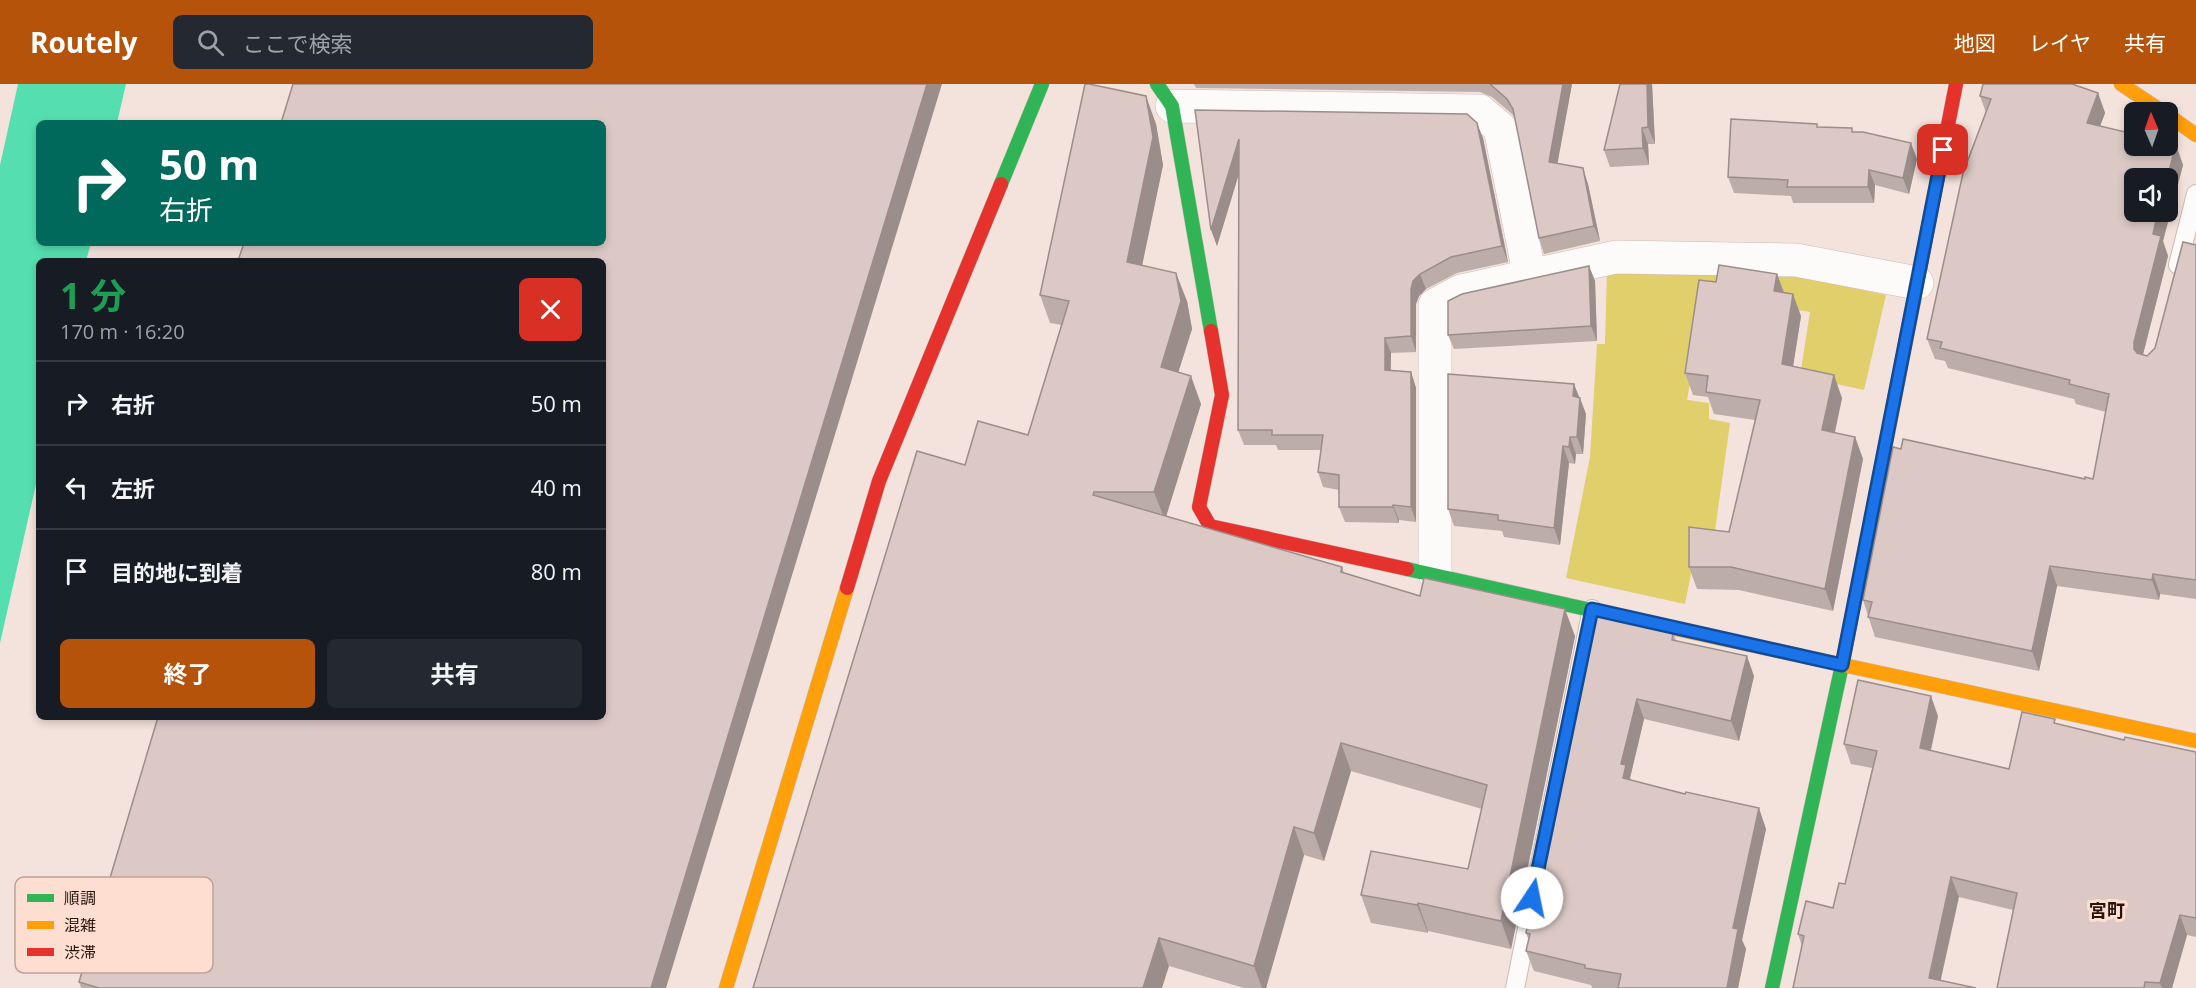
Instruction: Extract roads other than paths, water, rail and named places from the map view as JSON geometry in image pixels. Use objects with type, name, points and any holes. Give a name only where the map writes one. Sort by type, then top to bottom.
[{"type":"street","points":[[726,988],[879,481],[1042,84]]},
{"type":"street","points":[[1772,988],[1842,665],[1956,84]]},
{"type":"street","points":[[2121,84],[2148,102]]},
{"type":"street","points":[[1530,277],[1500,128],[1480,111],[1165,95],[1222,395],[1199,507],[1210,525],[2196,741]]},
{"type":"street","points":[[2178,123],[2196,135]]},
{"type":"street","points":[[1435,574],[1435,304],[1461,291],[1616,257],[1796,260],[1917,284]]},
{"type":"lane","points":[[2173,285],[2196,194]]},
{"type":"lane","points":[[1515,988],[1592,609]]},
{"type":"district","name":"宮町","points":[[2107,911]]}]
